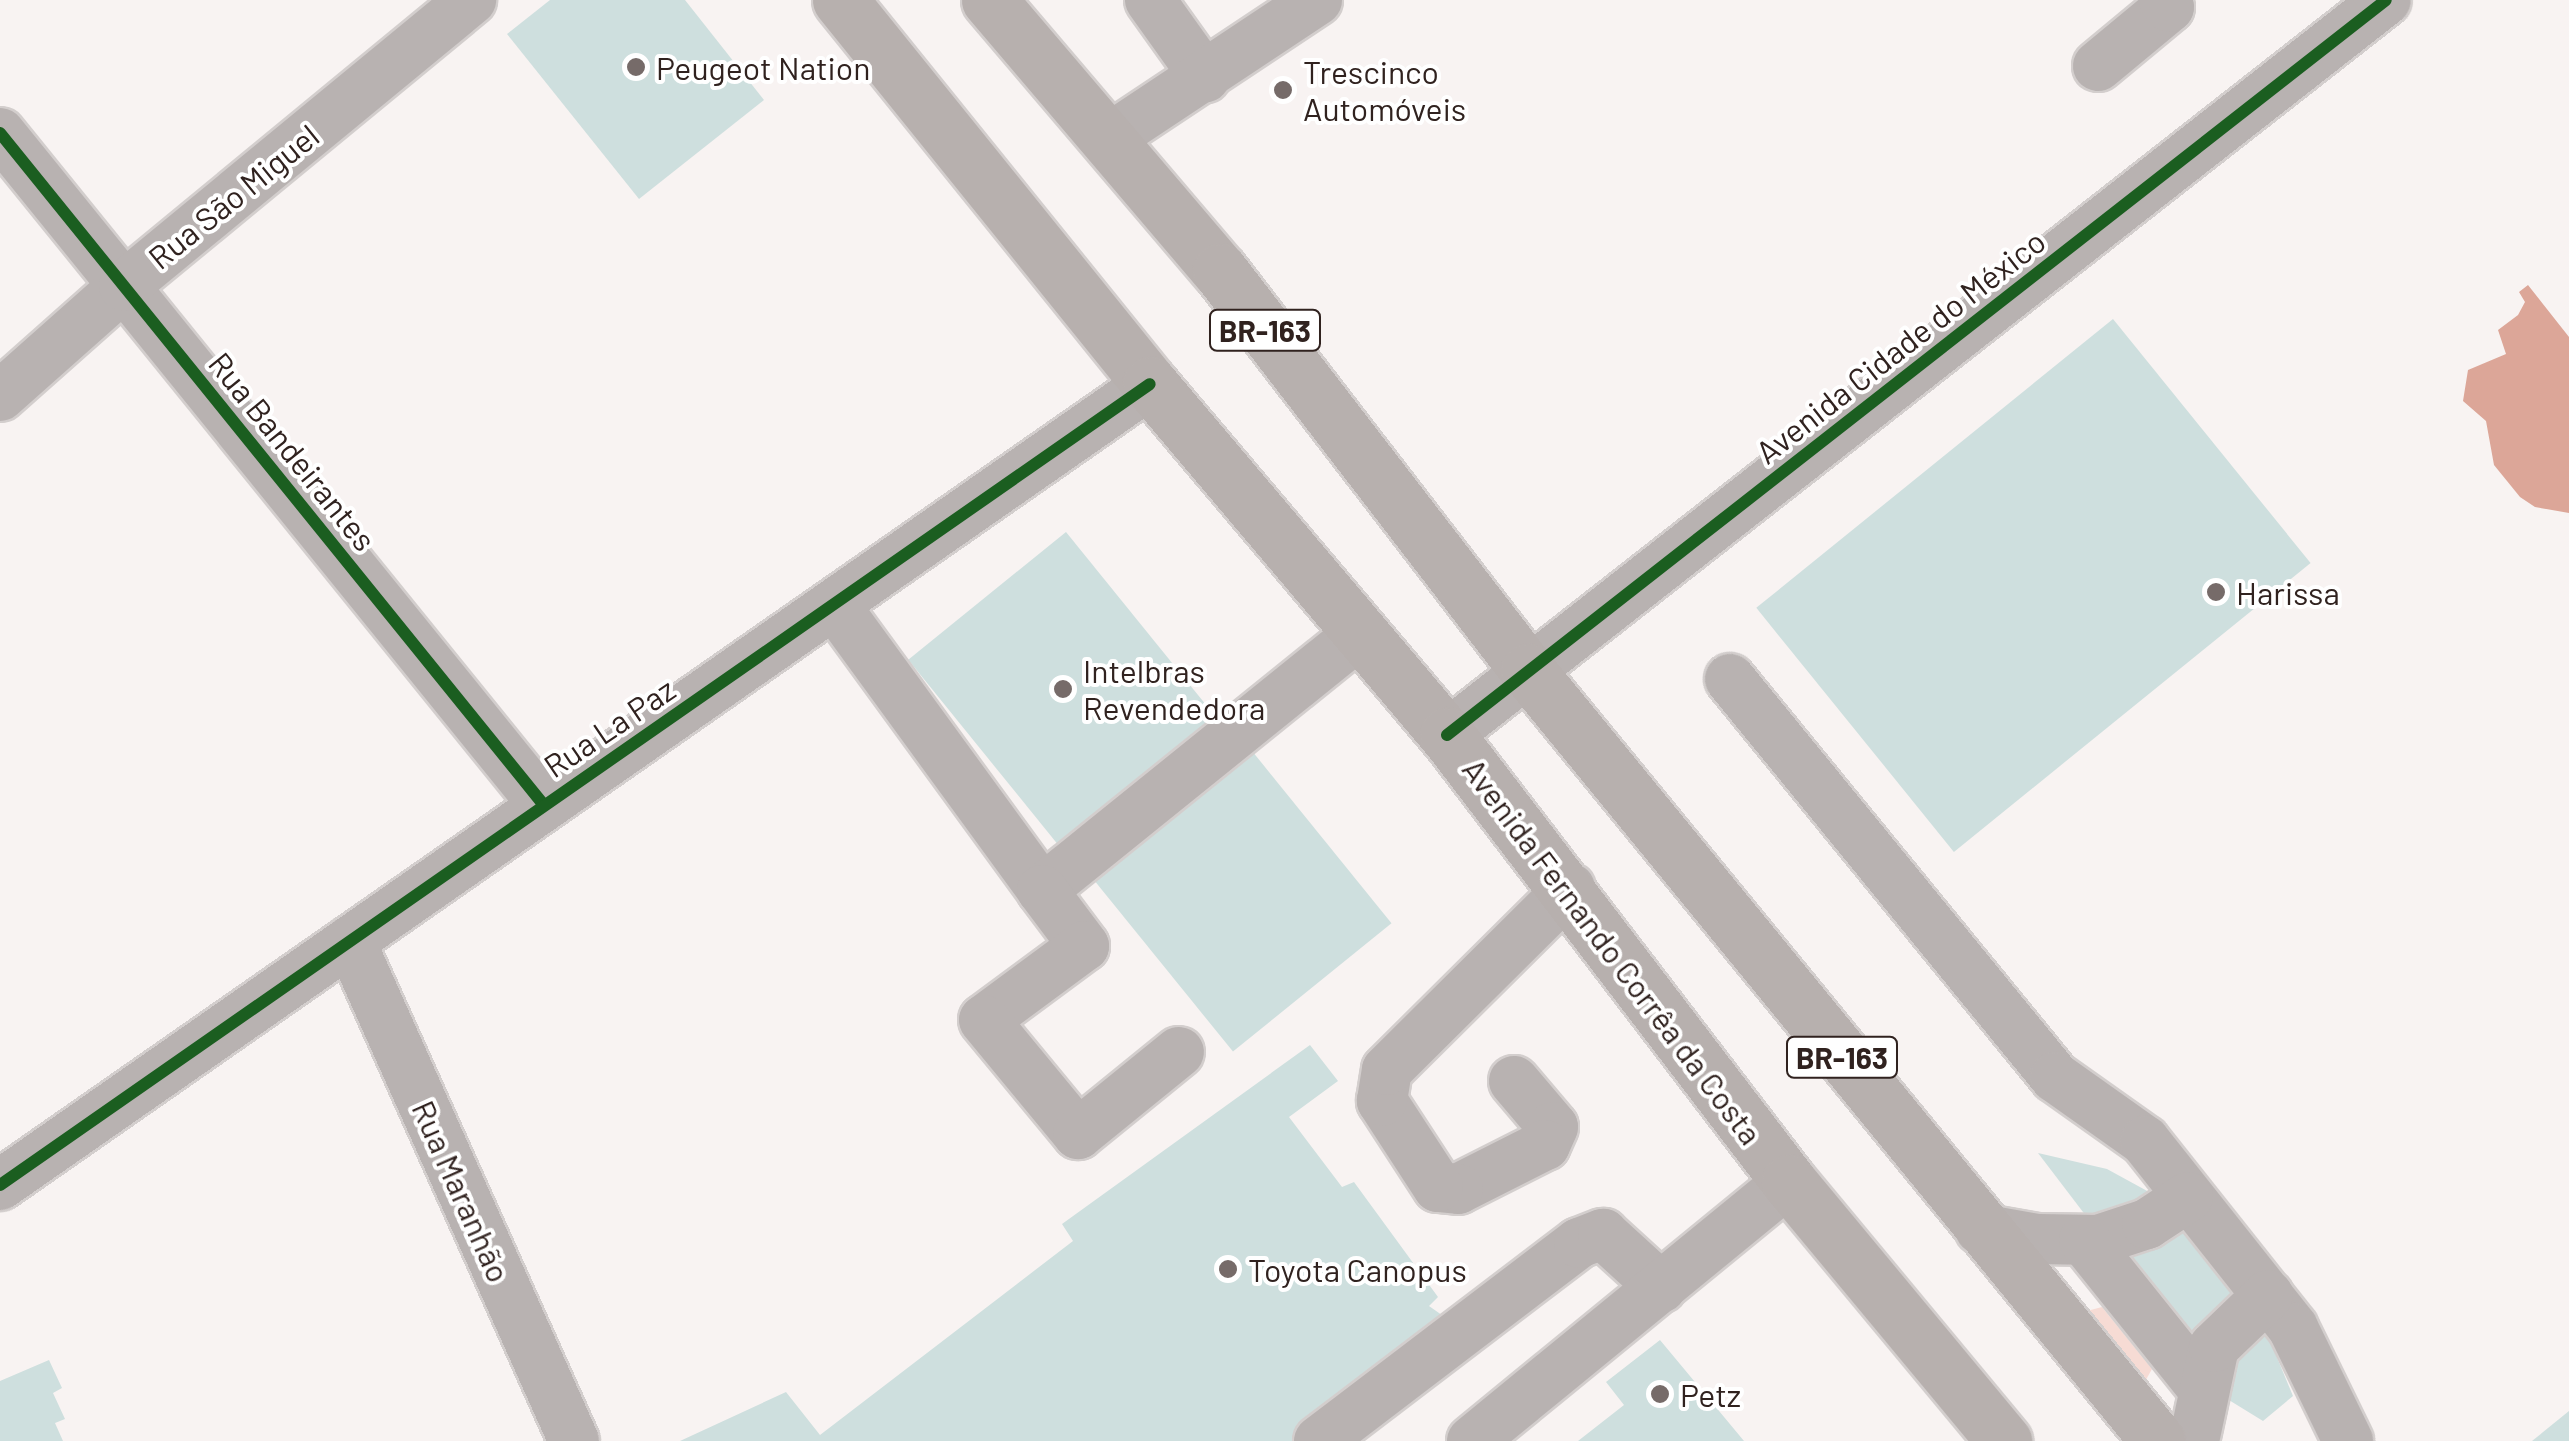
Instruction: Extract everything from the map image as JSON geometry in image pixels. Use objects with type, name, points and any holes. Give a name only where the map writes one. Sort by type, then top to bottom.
[{"type":"highway","name":"Avenida Fernando Corrêa da Costa","points":[[840,0],[1150,384],[1447,735],[1570,888],[1789,1182],[2004,1441]]},
{"type":"highway","name":"BR-163","points":[[988,0],[1220,272],[1528,671],[1980,1230],[2158,1441]]},
{"type":"street","name":"Rua São Miguel","points":[[0,396],[124,286],[471,0]]},
{"type":"street","points":[[1150,0],[1205,77]]},
{"type":"street","points":[[2098,66],[2169,7],[2164,0]]},
{"type":"street","name":"Avenida Cidade do México","points":[[1447,735],[2386,0]]},
{"type":"street","points":[[1108,139],[1205,77],[1296,6]]},
{"type":"street","name":"Rua Bandeirantes","points":[[0,134],[543,804]]},
{"type":"street","name":"Rua La Paz","points":[[0,1185],[543,804],[836,608],[1150,384]]},
{"type":"street","points":[[836,608],[1084,946],[984,1020],[1078,1134],[1180,1052]]},
{"type":"street","points":[[1042,890],[1361,633]]},
{"type":"street","points":[[1730,679],[2055,1077],[2145,1141],[2293,1328],[2348,1441]]},
{"type":"street","points":[[1514,1081],[1553,1127],[1545,1145],[1458,1189],[1438,1187],[1382,1101],[1388,1070],[1570,888]]},
{"type":"street","name":"Rua Maranhão","points":[[350,942],[574,1441]]},
{"type":"street","points":[[1472,1441],[1789,1182]]},
{"type":"street","points":[[1980,1230],[2084,1240],[2124,1234],[2188,1197]]},
{"type":"street","points":[[1319,1441],[1579,1243],[1603,1234],[1661,1287]]},
{"type":"street","points":[[2084,1240],[2201,1386]]},
{"type":"street","points":[[2194,1441],[2201,1386],[2223,1333],[2268,1296]]},
{"type":"shaded area","points":[[2528,285],[2569,337],[2569,513],[2535,507],[2520,497],[2494,465],[2486,421],[2463,401],[2468,370],[2506,354],[2498,330],[2518,315],[2525,302],[2519,292]]},
{"type":"shaded area","points":[[2102,1307],[2152,1369],[2143,1385],[2083,1312]]},
{"type":"building","name":"Peugeot Nation","points":[[550,0],[685,0],[764,100],[639,199],[507,34]]},
{"type":"building","name":"Harissa","points":[[2113,319],[2311,563],[1954,852],[1756,608]]},
{"type":"building","points":[[1066,532],[1217,719],[1059,846],[908,660]]},
{"type":"building","points":[[1248,746],[1391,923],[1233,1052],[1089,874]]},
{"type":"building","name":"Toyota Canopus","points":[[1310,1045],[1338,1081],[1289,1117],[1342,1187],[1354,1182],[1438,1297],[1429,1306],[1449,1320],[1300,1441],[680,1441],[786,1392],[820,1435],[1073,1241],[1062,1224]]},
{"type":"building","points":[[2038,1153],[2107,1169],[2160,1198],[2254,1302],[2293,1396],[2263,1421],[2224,1397]]},
{"type":"building","name":"Petz","points":[[1660,1340],[1744,1441],[1578,1441],[1624,1405],[1606,1382]]},
{"type":"building","points":[[49,1360],[62,1388],[53,1393],[65,1419],[55,1423],[63,1441],[0,1441],[0,1381]]},
{"type":"building","points":[[2569,1411],[2569,1441],[2532,1441]]},
{"type":"cycle path","points":[[1447,735],[2386,0]]},
{"type":"cycle path","points":[[0,133],[543,804]]},
{"type":"cycle path","points":[[0,1185],[1150,384]]},
{"type":"place","name":"Peugeot Nation","points":[[636,67]]},
{"type":"place","name":"Trescinco Automóveis","points":[[1283,90]]},
{"type":"place","name":"Harissa","points":[[2216,592]]},
{"type":"place","name":"Intelbras Revendedora","points":[[1063,689]]},
{"type":"place","name":"Toyota Canopus","points":[[1228,1269]]},
{"type":"place","name":"Petz","points":[[1660,1394]]}]
